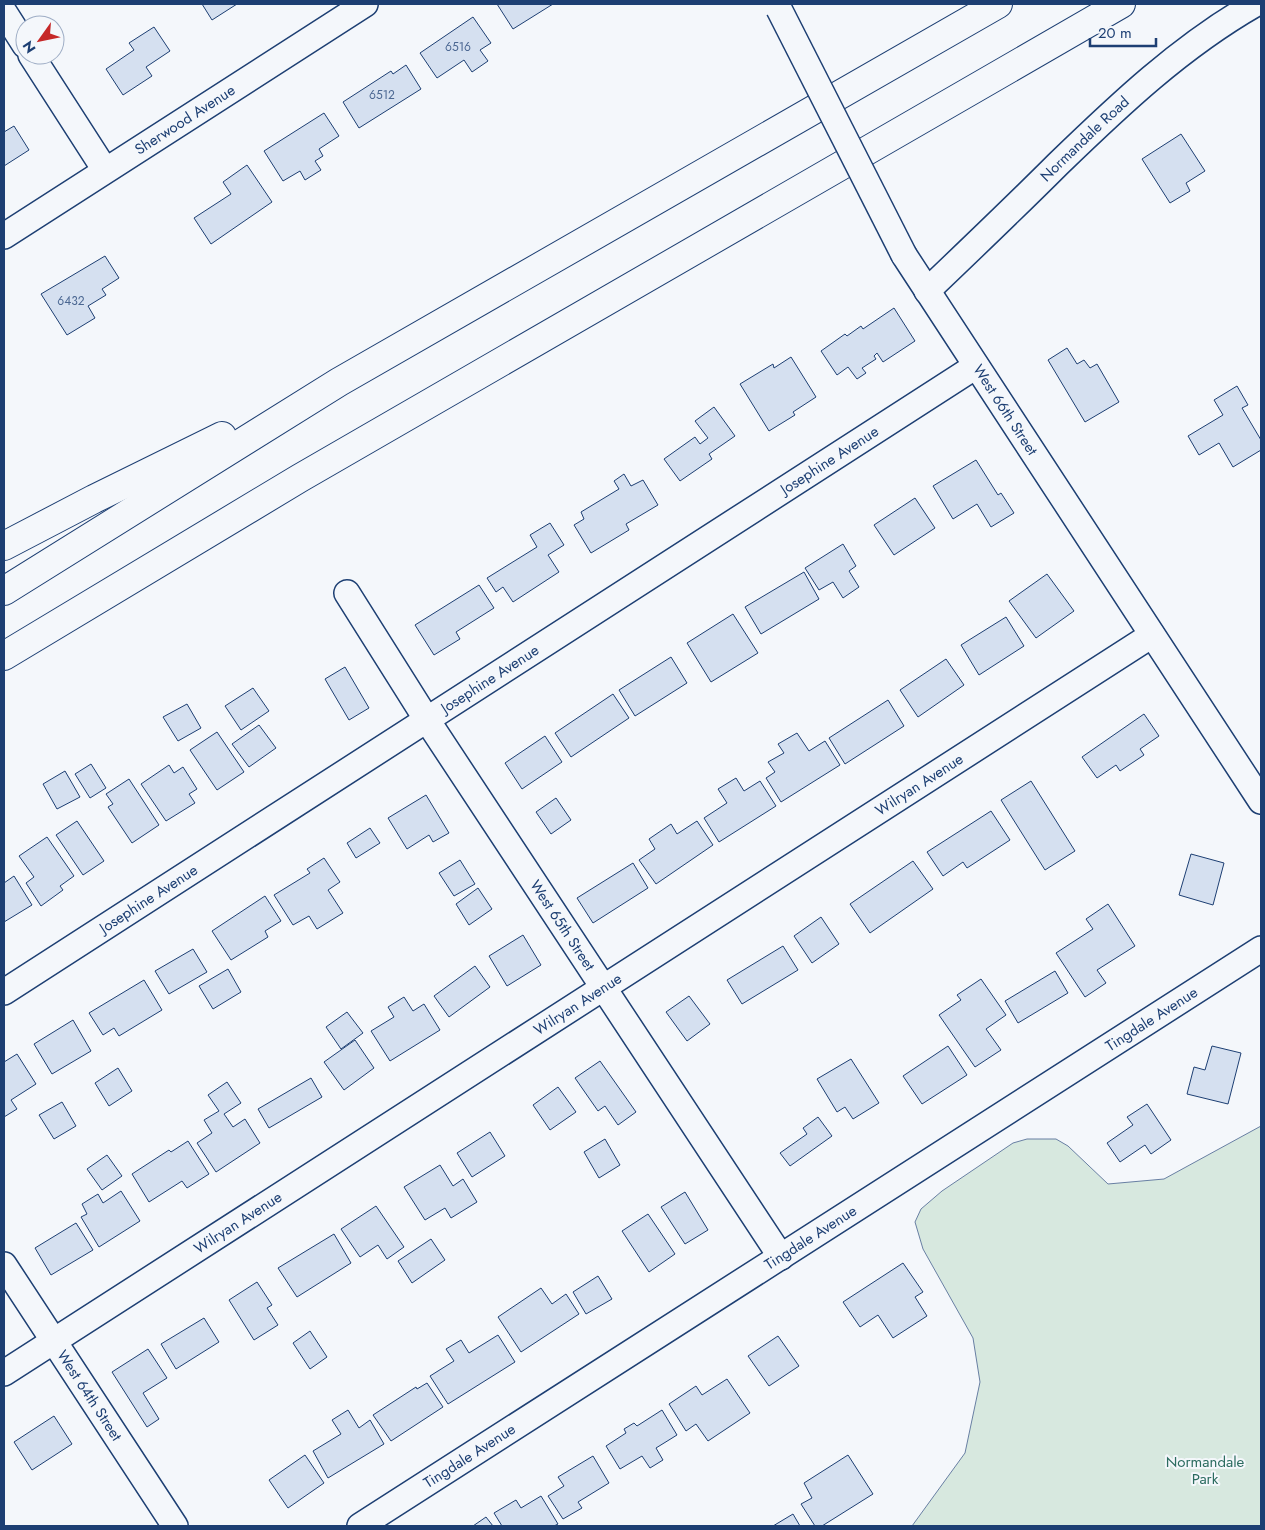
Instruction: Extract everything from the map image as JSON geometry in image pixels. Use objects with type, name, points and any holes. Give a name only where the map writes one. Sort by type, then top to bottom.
[{"type":"highway","points":[[4,591],[339,382],[757,144],[998,4]]},
{"type":"highway","points":[[4,656],[308,473],[1121,4]]},
{"type":"highway","points":[[4,546],[173,460],[339,382]]},
{"type":"street","name":"Sherwood Avenue","points":[[4,236],[365,4]]},
{"type":"street","name":"Normandale Road","points":[[927,292],[1113,110],[1174,58],[1231,17],[1255,4]]},
{"type":"street","name":"West 66th Street","points":[[778,6],[904,255],[1261,801]]},
{"type":"street","points":[[4,12],[15,30]]},
{"type":"street","points":[[37,65],[105,170]]},
{"type":"street","name":"Josephine Avenue","points":[[4,992],[976,366]]},
{"type":"street","name":"West 65th Street","points":[[347,593],[427,720],[781,1257]]},
{"type":"street","name":"Wilryan Avenue","points":[[4,1373],[1152,635]]},
{"type":"street","name":"Tingdale Avenue","points":[[360,1526],[1261,949]]},
{"type":"street","name":"West 64th Street","points":[[4,1265],[175,1526]]},
{"type":"green space","name":"Normandale Park","points":[[1261,1126],[1261,1526],[912,1526],[965,1453],[980,1382],[973,1338],[923,1249],[915,1222],[921,1209],[942,1191],[1013,1143],[1027,1139],[1056,1139],[1068,1146],[1108,1184],[1164,1179]]},
{"type":"building","points":[[202,4],[237,4],[212,20]]},
{"type":"building","points":[[497,4],[553,4],[513,29]]},
{"type":"building","points":[[473,17],[491,43],[480,50],[488,61],[472,72],[464,60],[437,78],[420,53]]},
{"type":"building","points":[[154,27],[170,51],[146,67],[152,76],[123,95],[106,69],[134,50],[129,43]]},
{"type":"building","points":[[406,65],[421,89],[359,128],[343,102],[391,71],[393,74]]},
{"type":"building","points":[[324,113],[339,136],[319,149],[323,156],[315,161],[321,170],[305,180],[300,171],[283,181],[264,151]]},
{"type":"building","points":[[14,126],[29,150],[4,166],[4,132]]},
{"type":"building","points":[[1181,134],[1205,171],[1186,183],[1190,191],[1170,203],[1142,159]]},
{"type":"building","points":[[247,165],[272,202],[211,244],[194,218],[231,194],[223,182]]},
{"type":"building","points":[[105,256],[119,278],[102,289],[106,295],[88,306],[95,318],[67,335],[41,294]]},
{"type":"building","points":[[894,308],[915,341],[883,362],[877,353],[874,356],[876,359],[862,368],[866,373],[857,379],[848,367],[837,375],[821,351],[845,334],[847,336],[861,326],[863,329]]},
{"type":"building","points":[[1067,348],[1077,364],[1084,360],[1090,368],[1097,364],[1119,402],[1085,422],[1048,360]]},
{"type":"building","points":[[791,357],[816,397],[793,412],[795,415],[769,431],[740,384],[773,364],[774,368]]},
{"type":"building","points":[[1237,386],[1248,405],[1242,408],[1261,440],[1261,450],[1233,467],[1219,443],[1199,455],[1188,436],[1223,415],[1214,400]]},
{"type":"building","points":[[714,407],[735,436],[709,454],[712,459],[680,481],[664,459],[695,437],[700,444],[708,438],[695,421]]},
{"type":"building","points":[[976,460],[998,495],[1001,493],[1014,513],[991,527],[977,504],[953,519],[933,486]]},
{"type":"building","points":[[624,474],[631,486],[643,480],[658,505],[626,524],[629,530],[591,553],[574,525],[584,519],[581,512],[619,489],[614,481]]},
{"type":"building","points":[[915,498],[935,528],[894,555],[874,525]]},
{"type":"building","points":[[550,523],[564,545],[548,555],[559,572],[513,602],[503,587],[496,592],[487,578],[537,547],[530,535]]},
{"type":"building","points":[[843,544],[856,566],[849,571],[859,587],[843,598],[833,582],[819,590],[805,568]]},
{"type":"building","points":[[804,572],[819,599],[761,634],[745,607]]},
{"type":"building","points":[[1047,574],[1074,611],[1036,638],[1009,601]]},
{"type":"building","points":[[479,585],[494,608],[456,632],[460,639],[434,655],[415,625]]},
{"type":"building","points":[[733,614],[758,653],[711,682],[687,643]]},
{"type":"building","points":[[1006,617],[1024,646],[979,675],[961,645]]},
{"type":"building","points":[[671,657],[687,683],[635,716],[619,690]]},
{"type":"building","points":[[946,659],[964,685],[918,717],[900,690]]},
{"type":"building","points":[[345,667],[369,708],[349,720],[325,679]]},
{"type":"building","points":[[253,688],[269,711],[241,730],[225,706]]},
{"type":"building","points":[[613,694],[629,718],[571,757],[555,733]]},
{"type":"building","points":[[888,700],[904,726],[845,764],[829,738]]},
{"type":"building","points":[[187,704],[201,728],[178,741],[163,717]]},
{"type":"building","points":[[1144,714],[1159,736],[1140,749],[1144,755],[1120,771],[1116,765],[1097,778],[1082,757]]},
{"type":"building","points":[[259,725],[276,748],[249,767],[232,744]]},
{"type":"building","points":[[217,732],[244,772],[217,790],[190,750]]},
{"type":"building","points":[[797,733],[809,751],[825,741],[840,765],[781,802],[766,778],[775,772],[768,762],[784,753],[778,744]]},
{"type":"building","points":[[545,736],[562,762],[522,789],[505,763]]},
{"type":"building","points":[[91,764],[106,788],[90,798],[75,774]]},
{"type":"building","points":[[169,765],[174,773],[183,767],[197,789],[189,794],[195,803],[166,821],[141,784]]},
{"type":"building","points":[[65,771],[80,797],[57,809],[43,784]]},
{"type":"building","points":[[736,778],[744,791],[760,781],[776,806],[719,842],[704,818],[727,803],[718,789]]},
{"type":"building","points":[[129,779],[159,825],[132,843],[108,807],[113,804],[106,794]]},
{"type":"building","points":[[1031,781],[1075,851],[1045,870],[1001,800]]},
{"type":"building","points":[[426,795],[449,833],[433,842],[429,835],[407,849],[388,818]]},
{"type":"building","points":[[556,798],[571,820],[551,834],[536,812]]},
{"type":"building","points":[[991,811],[1010,840],[967,868],[963,862],[943,876],[927,852]]},
{"type":"building","points":[[77,821],[104,861],[83,875],[56,835]]},
{"type":"building","points":[[697,821],[713,845],[656,884],[639,860],[655,849],[649,839],[671,824],[677,834]]},
{"type":"building","points":[[370,828],[380,843],[356,858],[347,843]]},
{"type":"building","points":[[47,837],[74,876],[60,886],[63,890],[41,906],[26,883],[34,877],[19,856]]},
{"type":"building","points":[[1191,854],[1224,863],[1213,905],[1179,895]]},
{"type":"building","points":[[324,858],[340,882],[328,890],[343,913],[317,929],[309,916],[293,925],[274,895],[310,873],[307,869]]},
{"type":"building","points":[[460,860],[475,884],[454,896],[439,873]]},
{"type":"building","points":[[913,861],[933,889],[870,933],[850,904]]},
{"type":"building","points":[[633,863],[648,888],[593,923],[577,898]]},
{"type":"building","points":[[14,876],[32,905],[4,922],[4,883]]},
{"type":"building","points":[[478,888],[492,909],[469,925],[456,904]]},
{"type":"building","points":[[265,896],[281,921],[265,931],[268,937],[231,960],[212,931]]},
{"type":"building","points":[[1108,904],[1135,946],[1097,970],[1106,983],[1085,997],[1056,953],[1093,929],[1086,919]]},
{"type":"building","points":[[821,917],[839,944],[812,963],[794,936]]},
{"type":"building","points":[[523,935],[541,965],[507,986],[489,956]]},
{"type":"building","points":[[783,946],[798,970],[742,1004],[727,980]]},
{"type":"building","points":[[193,949],[207,972],[169,994],[155,971]]},
{"type":"building","points":[[475,966],[490,987],[449,1017],[434,996]]},
{"type":"building","points":[[228,969],[241,992],[213,1009],[199,986]]},
{"type":"building","points":[[1055,971],[1068,993],[1018,1023],[1005,1001]]},
{"type":"building","points":[[981,979],[1006,1015],[986,1029],[1001,1050],[975,1067],[939,1015],[961,1000],[957,995]]},
{"type":"building","points":[[144,980],[162,1010],[119,1036],[114,1028],[103,1035],[89,1013]]},
{"type":"building","points":[[689,996],[710,1024],[687,1041],[666,1012]]},
{"type":"building","points":[[404,997],[413,1011],[424,1004],[440,1030],[390,1061],[371,1031],[394,1017],[388,1007]]},
{"type":"building","points":[[347,1012],[363,1033],[341,1049],[326,1027]]},
{"type":"building","points":[[73,1020],[91,1051],[52,1074],[34,1044]]},
{"type":"building","points":[[355,1040],[374,1068],[344,1090],[324,1062]]},
{"type":"building","points":[[948,1046],[967,1075],[922,1104],[903,1076]]},
{"type":"building","points":[[1212,1046],[1241,1053],[1228,1104],[1187,1094],[1194,1067],[1205,1070]]},
{"type":"building","points":[[17,1054],[36,1084],[11,1100],[17,1109],[4,1117],[4,1062]]},
{"type":"building","points":[[851,1059],[879,1103],[853,1119],[845,1107],[837,1112],[817,1079]]},
{"type":"building","points":[[600,1061],[636,1112],[618,1125],[605,1106],[598,1111],[575,1078]]},
{"type":"building","points":[[118,1068],[132,1091],[109,1106],[95,1083]]},
{"type":"building","points":[[311,1078],[322,1097],[269,1128],[258,1109]]},
{"type":"building","points":[[227,1082],[241,1103],[224,1114],[233,1127],[245,1119],[260,1143],[216,1172],[197,1143],[212,1133],[204,1120],[219,1111],[208,1095]]},
{"type":"building","points":[[558,1087],[576,1112],[550,1130],[533,1105]]},
{"type":"building","points":[[62,1102],[76,1126],[54,1139],[39,1115]]},
{"type":"building","points":[[1147,1104],[1171,1140],[1151,1154],[1145,1145],[1120,1162],[1107,1143],[1133,1125],[1127,1117]]},
{"type":"building","points":[[818,1117],[832,1136],[790,1166],[780,1153],[807,1134],[803,1128]]},
{"type":"building","points":[[490,1132],[505,1156],[472,1177],[457,1153]]},
{"type":"building","points":[[605,1139],[620,1165],[599,1178],[584,1152]]},
{"type":"building","points":[[188,1141],[209,1174],[187,1188],[182,1181],[149,1202],[132,1174],[169,1150],[171,1152]]},
{"type":"building","points":[[107,1155],[122,1176],[102,1190],[87,1169]]},
{"type":"building","points":[[440,1165],[453,1186],[463,1179],[477,1202],[451,1218],[445,1208],[425,1220],[404,1187]]},
{"type":"building","points":[[121,1191],[140,1221],[99,1247],[81,1217],[87,1214],[82,1204],[98,1194],[103,1203]]},
{"type":"building","points":[[685,1192],[708,1230],[685,1244],[661,1207]]},
{"type":"building","points":[[376,1206],[404,1247],[387,1259],[378,1245],[360,1257],[341,1229]]},
{"type":"building","points":[[648,1214],[675,1254],[649,1272],[622,1231]]},
{"type":"building","points":[[76,1223],[93,1250],[51,1275],[35,1248]]},
{"type":"building","points":[[334,1234],[351,1263],[297,1297],[278,1268]]},
{"type":"building","points":[[431,1239],[445,1260],[412,1283],[398,1261]]},
{"type":"building","points":[[903,1263],[923,1292],[915,1297],[927,1316],[893,1338],[878,1315],[860,1327],[843,1302]]},
{"type":"building","points":[[598,1276],[612,1299],[586,1314],[573,1292]]},
{"type":"building","points":[[257,1282],[272,1305],[267,1308],[278,1325],[254,1340],[229,1300]]},
{"type":"building","points":[[541,1288],[552,1304],[566,1294],[579,1314],[521,1352],[498,1317]]},
{"type":"building","points":[[204,1318],[219,1342],[176,1369],[161,1344]]},
{"type":"building","points":[[310,1331],[327,1357],[310,1369],[293,1343]]},
{"type":"building","points":[[498,1335],[515,1362],[448,1404],[430,1376],[454,1361],[446,1349],[461,1340],[469,1353]]},
{"type":"building","points":[[778,1336],[799,1366],[769,1386],[748,1356]]},
{"type":"building","points":[[148,1349],[167,1378],[143,1393],[159,1419],[147,1427],[112,1372]]},
{"type":"building","points":[[727,1379],[750,1413],[708,1441],[696,1424],[686,1431],[669,1404],[696,1386],[702,1395]]},
{"type":"building","points":[[427,1383],[443,1407],[391,1441],[373,1415],[416,1387],[417,1389]]},
{"type":"building","points":[[348,1410],[359,1428],[370,1420],[384,1444],[328,1478],[313,1451],[341,1434],[332,1420]]},
{"type":"building","points":[[662,1410],[677,1435],[656,1448],[663,1460],[650,1468],[642,1456],[620,1469],[606,1446],[626,1433],[624,1429],[634,1423],[637,1426]]},
{"type":"building","points":[[54,1416],[72,1444],[32,1470],[14,1442]]},
{"type":"building","points":[[305,1455],[324,1483],[288,1508],[269,1480]]},
{"type":"building","points":[[848,1455],[873,1494],[822,1526],[815,1526],[801,1504],[812,1498],[804,1483]]},
{"type":"building","points":[[593,1456],[609,1483],[578,1502],[582,1508],[563,1519],[548,1496],[564,1486],[558,1477]]},
{"type":"building","points":[[541,1496],[558,1524],[554,1526],[502,1526],[494,1513],[516,1500],[521,1508]]},
{"type":"building","points":[[793,1514],[800,1526],[773,1526]]},
{"type":"building","points":[[486,1517],[493,1526],[473,1526]]}]
